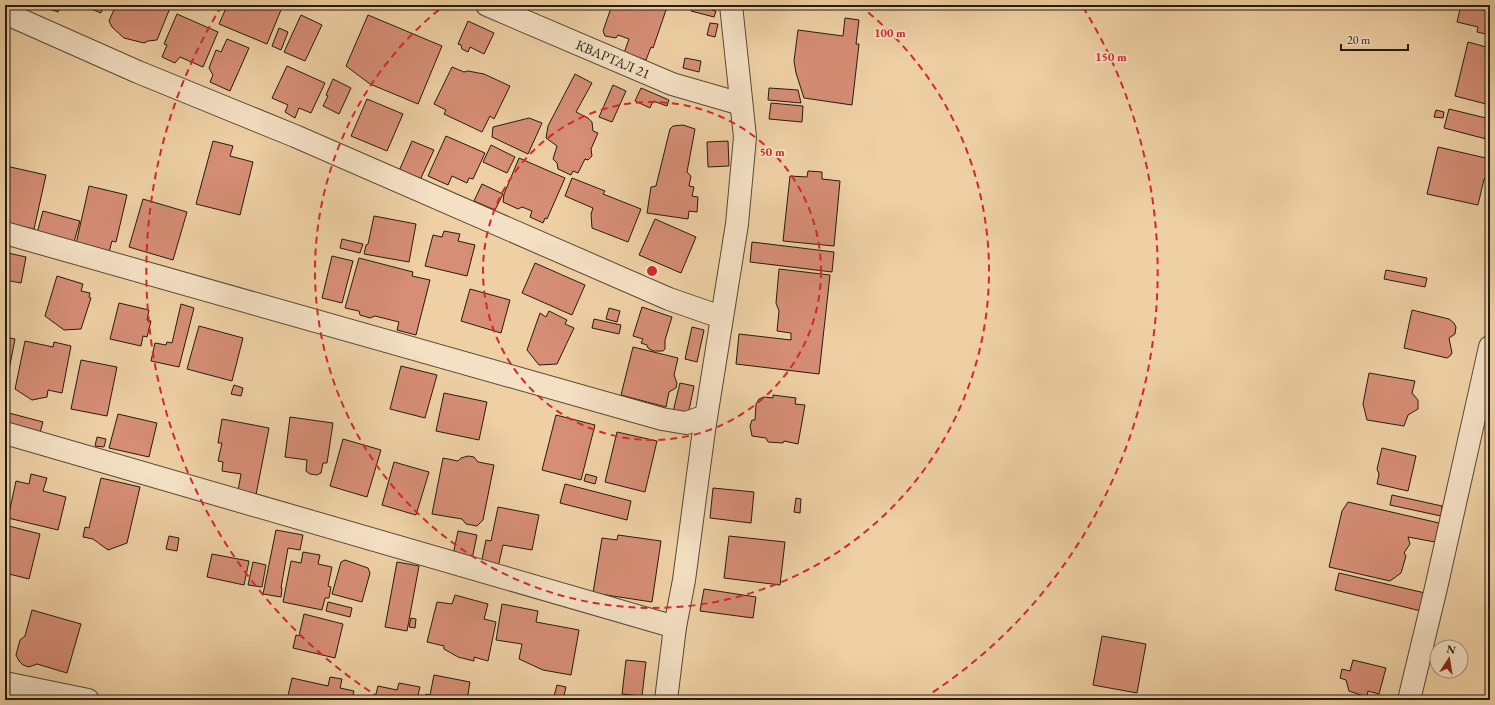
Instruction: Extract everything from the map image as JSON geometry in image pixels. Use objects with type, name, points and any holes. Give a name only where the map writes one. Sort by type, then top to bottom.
[{"type":"street","name":"КВАРТАЛ 21","points":[[487,5],[672,84],[742,104]]},
{"type":"street","points":[[666,700],[675,627],[684,580],[706,416],[737,224],[745,137],[731,5]]},
{"type":"street","points":[[5,13],[138,72],[295,136],[669,299],[721,317]]},
{"type":"street","points":[[5,233],[662,419],[686,423],[706,416]]},
{"type":"street","points":[[1409,700],[1436,588],[1490,347]]},
{"type":"street","points":[[5,433],[675,627]]},
{"type":"street","points":[[5,683],[88,700]]},
{"type":"building","points":[[38,5],[60,5],[58,12]]},
{"type":"building","points":[[81,5],[104,5],[101,13]]},
{"type":"building","points":[[116,5],[163,5],[170,8],[157,40],[144,43],[124,38],[112,27],[109,21]]},
{"type":"building","points":[[235,5],[283,5],[267,44],[219,24],[227,6],[233,9]]},
{"type":"building","points":[[612,5],[651,5],[666,10],[653,48],[651,47],[646,60],[624,53],[629,39],[618,35],[616,38],[605,36],[603,31]]},
{"type":"building","points":[[693,5],[714,5],[712,10],[716,11],[714,17],[691,11]]},
{"type":"building","points":[[1461,5],[1481,5],[1480,9],[1490,12],[1490,35],[1477,32],[1478,27],[1457,22]]},
{"type":"building","points":[[177,14],[218,32],[203,67],[180,57],[175,63],[162,57],[167,45],[164,44]]},
{"type":"building","points":[[301,15],[322,25],[305,61],[284,52]]},
{"type":"building","points":[[368,15],[442,46],[418,104],[370,84],[346,66]]},
{"type":"building","points":[[845,18],[859,20],[856,44],[859,44],[852,105],[804,98],[796,73],[794,61],[798,30],[843,36]]},
{"type":"building","points":[[468,21],[494,33],[484,54],[470,47],[468,52],[462,49],[461,45],[458,44]]},
{"type":"building","points":[[710,23],[718,24],[715,37],[707,35]]},
{"type":"building","points":[[279,28],[288,32],[281,50],[272,46]]},
{"type":"building","points":[[227,39],[249,48],[230,91],[210,82],[213,75],[209,68],[216,50],[221,52]]},
{"type":"building","points":[[1468,42],[1490,48],[1490,105],[1455,96]]},
{"type":"building","points":[[685,58],[701,61],[699,72],[683,68]]},
{"type":"building","points":[[287,66],[325,83],[311,113],[299,108],[295,118],[285,112],[288,105],[272,98]]},
{"type":"building","points":[[452,67],[464,72],[468,71],[484,74],[510,86],[494,119],[490,116],[482,132],[444,114],[446,110],[434,104]]},
{"type":"building","points":[[575,74],[592,83],[576,112],[588,118],[592,122],[593,131],[598,133],[591,149],[592,156],[588,160],[585,159],[578,173],[573,171],[571,175],[558,169],[557,163],[553,159],[557,146],[546,138],[548,126]]},
{"type":"building","points":[[333,79],[351,88],[339,114],[323,106],[328,96],[326,95]]},
{"type":"building","points":[[613,85],[626,91],[612,122],[599,117]]},
{"type":"building","points":[[641,88],[669,100],[667,106],[653,101],[650,108],[635,101]]},
{"type":"building","points":[[769,88],[798,90],[801,103],[768,100]]},
{"type":"building","points":[[367,99],[403,114],[387,151],[351,136]]},
{"type":"building","points":[[771,103],[803,106],[802,122],[769,119]]},
{"type":"building","points":[[1449,109],[1490,119],[1490,140],[1444,128]]},
{"type":"building","points":[[1436,110],[1444,112],[1443,118],[1434,117]]},
{"type":"building","points":[[529,118],[542,123],[528,154],[492,137],[493,127]]},
{"type":"building","points":[[683,125],[695,129],[687,172],[691,176],[689,186],[694,187],[692,196],[698,197],[697,212],[689,211],[688,219],[647,213],[651,187],[656,186],[670,129],[673,126]]},
{"type":"building","points":[[446,136],[485,153],[473,179],[469,178],[467,183],[452,176],[448,185],[428,176]]},
{"type":"building","points":[[213,141],[233,146],[230,156],[253,162],[240,215],[196,204]]},
{"type":"building","points":[[412,141],[434,150],[420,180],[399,171]]},
{"type":"building","points":[[728,141],[729,166],[708,167],[707,142]]},
{"type":"building","points":[[491,145],[515,157],[507,173],[483,162]]},
{"type":"building","points":[[1438,147],[1490,159],[1490,180],[1484,179],[1478,205],[1427,194]]},
{"type":"building","points":[[519,158],[565,178],[547,219],[545,218],[543,223],[530,217],[532,211],[522,207],[518,209],[503,202],[504,194]]},
{"type":"building","points":[[6,166],[46,175],[34,229],[5,223]]},
{"type":"building","points":[[808,171],[822,172],[822,179],[840,181],[834,246],[783,241],[790,176],[807,177]]},
{"type":"building","points":[[572,178],[605,191],[603,194],[641,209],[628,242],[592,228],[591,214],[593,208],[565,196]]},
{"type":"building","points":[[482,184],[503,194],[495,210],[474,201]]},
{"type":"building","points":[[89,186],[127,195],[116,242],[112,241],[109,252],[76,244]]},
{"type":"building","points":[[143,199],[187,212],[173,260],[129,247]]},
{"type":"building","points":[[43,211],[80,221],[74,242],[37,233]]},
{"type":"building","points":[[374,216],[416,224],[409,262],[364,254],[366,245],[368,244]]},
{"type":"building","points":[[655,219],[696,237],[681,273],[639,255]]},
{"type":"building","points":[[444,231],[460,234],[458,241],[475,245],[467,276],[425,266],[433,235],[442,237]]},
{"type":"building","points":[[342,239],[363,244],[360,253],[340,248]]},
{"type":"building","points":[[752,242],[834,252],[832,272],[750,262]]},
{"type":"building","points":[[8,253],[26,257],[21,283],[5,280]]},
{"type":"building","points":[[332,256],[353,261],[342,303],[322,298]]},
{"type":"building","points":[[359,258],[413,272],[412,276],[430,280],[416,335],[397,330],[399,322],[375,316],[370,318],[360,315],[359,311],[345,308]]},
{"type":"building","points":[[535,263],[585,285],[572,315],[522,293]]},
{"type":"building","points":[[779,269],[830,275],[819,374],[736,364],[739,334],[791,340],[791,333],[777,331],[779,311],[776,303]]},
{"type":"building","points":[[1386,270],[1427,278],[1425,287],[1384,279]]},
{"type":"building","points":[[57,276],[83,284],[81,291],[90,293],[89,297],[91,298],[81,329],[64,330],[45,316]]},
{"type":"building","points":[[470,289],[510,300],[501,333],[461,321]]},
{"type":"building","points":[[119,303],[149,310],[147,320],[151,321],[147,337],[143,336],[141,346],[110,339]]},
{"type":"building","points":[[181,304],[194,308],[179,367],[151,361],[155,343],[166,345],[167,342],[172,343]]},
{"type":"building","points":[[642,307],[672,317],[665,340],[665,349],[663,351],[653,351],[648,348],[647,345],[641,343],[643,339],[633,336]]},
{"type":"building","points":[[609,308],[620,311],[617,322],[606,319]]},
{"type":"building","points":[[1412,310],[1449,319],[1454,323],[1456,327],[1455,334],[1449,338],[1452,353],[1450,356],[1447,358],[1404,348]]},
{"type":"building","points":[[549,311],[567,320],[565,324],[574,328],[557,364],[539,365],[527,350],[540,313],[546,317]]},
{"type":"building","points":[[594,319],[621,325],[619,334],[592,328]]},
{"type":"building","points":[[199,326],[243,338],[232,381],[187,369]]},
{"type":"building","points":[[692,327],[704,330],[697,362],[685,359]]},
{"type":"building","points":[[5,337],[15,339],[5,390]]},
{"type":"building","points":[[25,341],[53,347],[54,342],[71,346],[62,393],[48,390],[47,397],[32,400],[15,389]]},
{"type":"building","points":[[633,347],[678,358],[674,375],[677,383],[676,388],[669,392],[666,407],[621,395]]},
{"type":"building","points":[[81,360],[117,367],[107,416],[71,409]]},
{"type":"building","points":[[401,366],[437,375],[425,418],[390,409]]},
{"type":"building","points":[[1369,373],[1415,381],[1412,393],[1418,400],[1418,409],[1408,415],[1404,426],[1367,420],[1363,404]]},
{"type":"building","points":[[680,383],[694,386],[688,415],[673,412]]},
{"type":"building","points":[[234,385],[243,388],[241,396],[231,394]]},
{"type":"building","points":[[444,393],[487,402],[479,440],[436,431]]},
{"type":"building","points":[[773,395],[796,398],[795,404],[805,405],[798,444],[784,441],[783,443],[768,442],[766,438],[752,436],[750,426],[752,420],[755,420],[756,404],[759,399],[764,397],[773,398]]},
{"type":"building","points":[[5,412],[43,422],[39,436],[5,427]]},
{"type":"building","points":[[118,414],[157,423],[149,457],[109,448]]},
{"type":"building","points":[[556,415],[595,425],[581,480],[542,470]]},
{"type":"building","points":[[290,417],[333,423],[327,463],[323,463],[321,473],[317,475],[310,474],[306,471],[307,460],[285,457]]},
{"type":"building","points":[[222,419],[269,428],[255,500],[237,496],[241,474],[222,471],[223,462],[218,461],[222,443],[218,443]]},
{"type":"building","points":[[617,432],[657,441],[645,492],[605,482]]},
{"type":"building","points":[[97,437],[106,439],[104,447],[95,446]]},
{"type":"building","points":[[343,439],[381,450],[367,497],[330,486]]},
{"type":"building","points":[[1382,448],[1416,456],[1408,491],[1377,484],[1379,474],[1377,469]]},
{"type":"building","points":[[468,456],[474,457],[478,462],[494,465],[483,520],[477,526],[466,524],[462,519],[432,514],[443,458],[458,461],[461,458]]},
{"type":"building","points":[[394,462],[429,472],[416,515],[382,505]]},
{"type":"building","points":[[31,474],[47,478],[43,491],[66,497],[58,530],[8,518],[16,481],[29,484]]},
{"type":"building","points":[[586,474],[597,477],[595,484],[584,481]]},
{"type":"building","points":[[101,478],[140,487],[127,543],[108,550],[93,539],[83,537],[85,527],[89,528]]},
{"type":"building","points":[[565,484],[631,501],[627,520],[560,503]]},
{"type":"building","points":[[713,488],[754,492],[751,523],[710,518]]},
{"type":"building","points":[[1392,495],[1442,506],[1441,516],[1390,505]]},
{"type":"building","points":[[796,498],[801,499],[800,513],[794,512]]},
{"type":"building","points":[[1348,502],[1439,523],[1435,542],[1408,537],[1410,544],[1404,553],[1406,556],[1401,573],[1390,581],[1329,567],[1342,511]]},
{"type":"building","points":[[498,507],[539,515],[532,550],[503,545],[498,567],[481,564],[486,540],[491,541]]},
{"type":"building","points":[[5,525],[40,534],[29,579],[5,573]]},
{"type":"building","points":[[276,530],[303,535],[300,550],[288,548],[281,588],[281,597],[263,594]]},
{"type":"building","points":[[458,531],[477,535],[472,559],[453,555]]},
{"type":"building","points":[[618,535],[661,541],[652,602],[593,593],[602,538],[617,540]]},
{"type":"building","points":[[169,536],[179,538],[177,551],[166,549]]},
{"type":"building","points":[[729,536],[785,542],[780,585],[724,578]]},
{"type":"building","points":[[303,552],[320,555],[318,564],[332,567],[328,586],[331,587],[329,598],[325,598],[322,610],[283,602],[291,561],[301,563]]},
{"type":"building","points":[[212,554],[249,561],[244,585],[207,577]]},
{"type":"building","points":[[345,560],[368,568],[370,573],[362,602],[332,594],[341,562]]},
{"type":"building","points":[[253,562],[266,565],[262,587],[248,585]]},
{"type":"building","points":[[397,562],[419,566],[407,631],[385,627]]},
{"type":"building","points":[[1339,573],[1425,593],[1421,611],[1335,590]]},
{"type":"building","points":[[704,589],[756,597],[753,618],[700,611]]},
{"type":"building","points":[[455,595],[488,604],[484,619],[496,622],[488,661],[474,657],[474,661],[458,657],[444,649],[444,646],[427,642],[437,602],[452,604]]},
{"type":"building","points":[[328,602],[352,608],[350,617],[326,611]]},
{"type":"building","points":[[502,604],[538,611],[536,622],[579,630],[571,675],[543,670],[519,659],[522,644],[496,640]]},
{"type":"building","points":[[32,610],[81,624],[67,673],[37,664],[29,667],[23,665],[19,661],[16,655],[20,640],[25,636]]},
{"type":"building","points":[[304,614],[343,624],[335,658],[293,648],[296,635],[299,636]]},
{"type":"building","points":[[411,618],[416,619],[415,628],[409,627]]},
{"type":"building","points":[[1102,636],[1146,644],[1137,693],[1093,685]]},
{"type":"building","points":[[626,660],[646,662],[642,696],[622,694]]},
{"type":"building","points":[[1353,660],[1386,668],[1379,694],[1368,691],[1367,697],[1349,691],[1346,680],[1340,678],[1342,669],[1350,671]]},
{"type":"building","points":[[434,675],[470,682],[467,700],[425,700],[426,694],[430,695]]},
{"type":"building","points":[[330,677],[342,679],[340,688],[354,691],[352,700],[287,700],[292,678],[328,686]]},
{"type":"building","points":[[399,683],[420,687],[418,695],[423,696],[422,700],[371,700],[373,695],[376,694],[378,686],[397,690]]},
{"type":"building","points":[[557,685],[566,687],[563,700],[553,700]]}]
